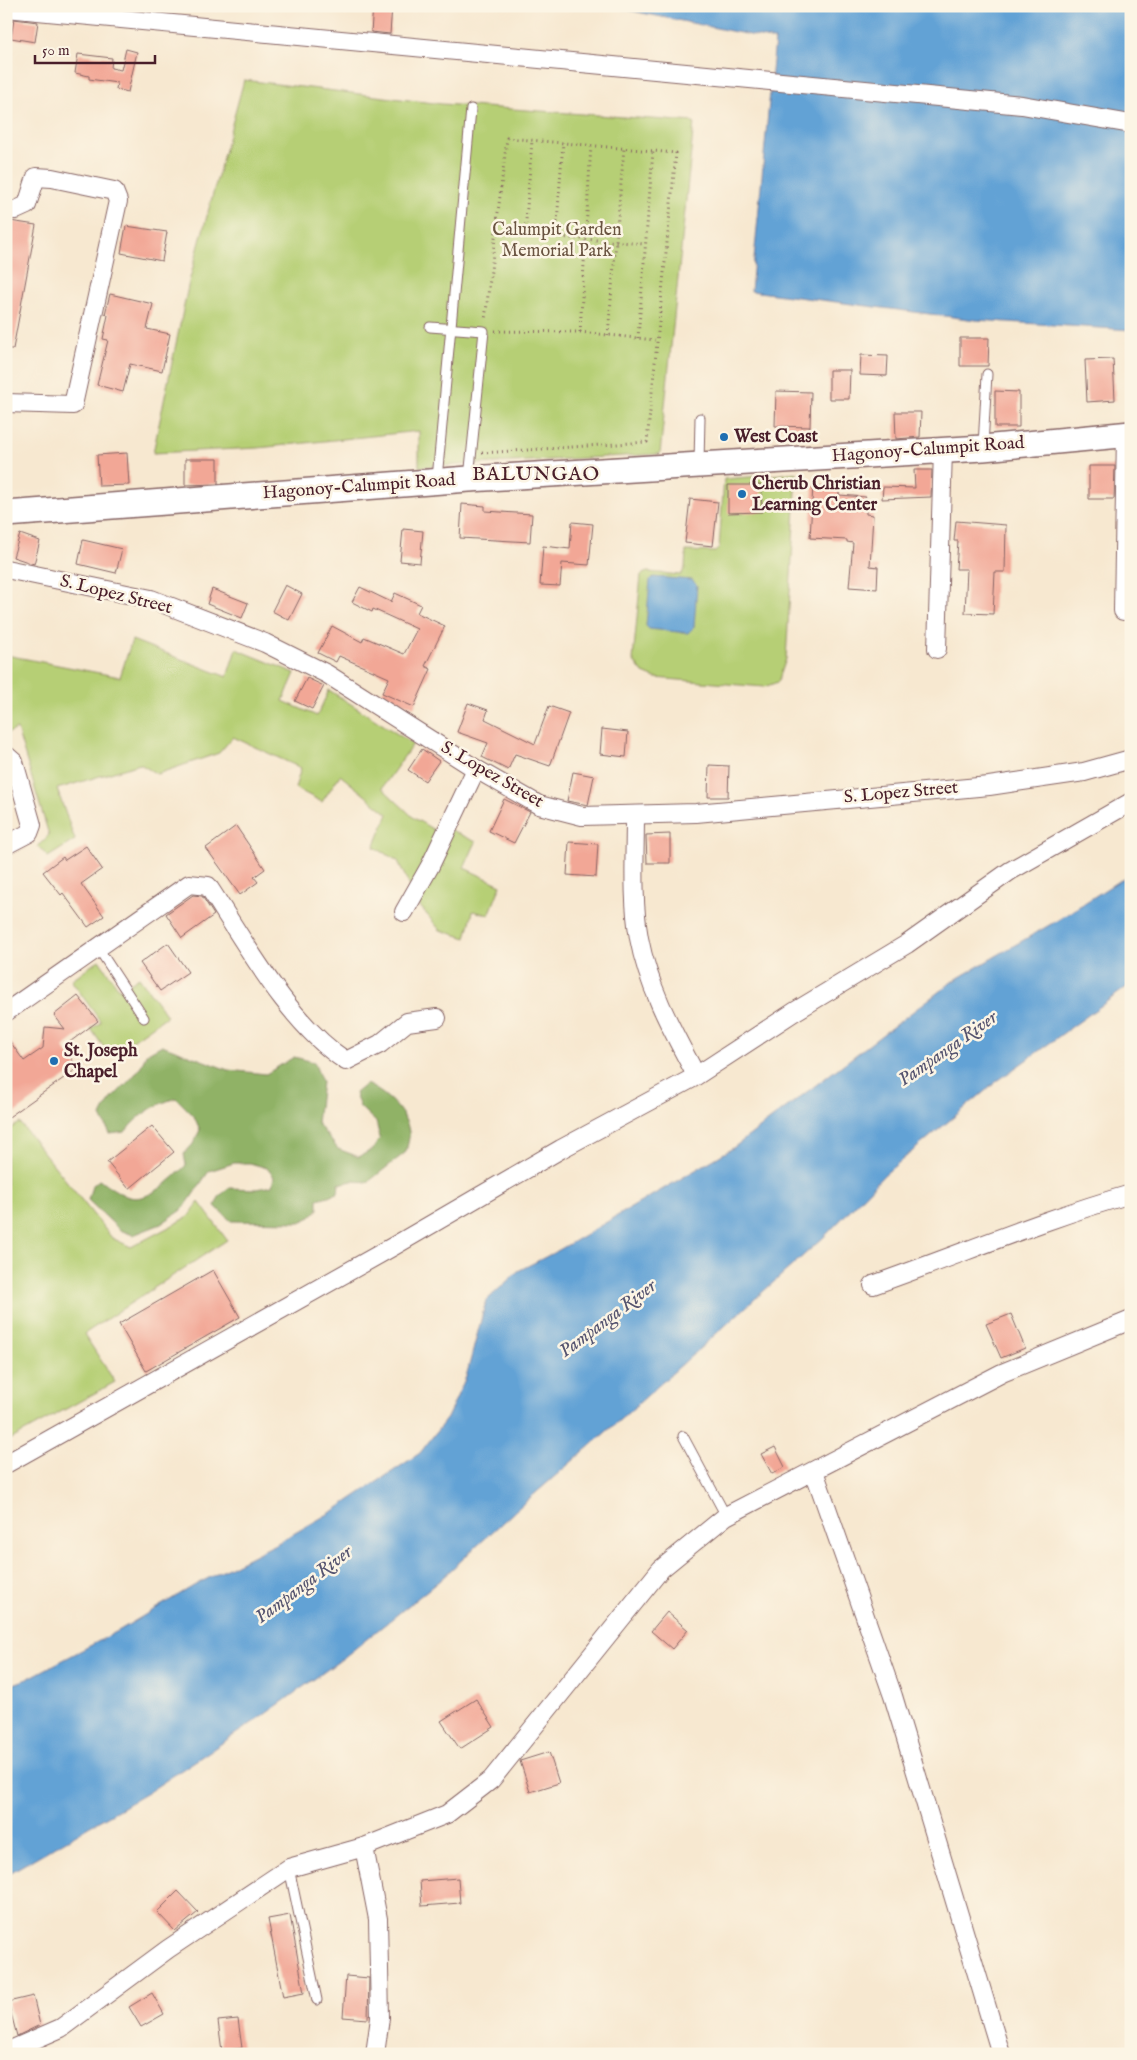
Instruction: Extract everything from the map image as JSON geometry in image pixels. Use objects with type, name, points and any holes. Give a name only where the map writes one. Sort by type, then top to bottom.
[{"type":"main road","name":"Hagonoy-Calumpit Road","points":[[6,514],[469,479],[983,448],[1129,434]]},
{"type":"street","points":[[6,8],[1022,106],[1131,124]]},
{"type":"street","points":[[6,210],[16,210],[27,206],[36,177],[52,178],[114,192],[118,201],[73,405],[6,403]]},
{"type":"street","points":[[1123,612],[1129,434]]},
{"type":"street","points":[[937,649],[944,450]]},
{"type":"street","name":"S. Lopez Street","points":[[6,569],[151,599],[265,643],[328,674],[476,769],[540,805],[582,816],[696,813],[989,786],[1084,772],[1131,759]]},
{"type":"street","points":[[6,755],[14,762],[32,825],[29,833],[6,845]]},
{"type":"street","points":[[404,912],[430,866],[476,769]]},
{"type":"street","points":[[6,1464],[696,1075],[794,1012],[907,944],[1010,871],[1131,802]]},
{"type":"street","points":[[634,816],[639,938],[655,991],[696,1075]]},
{"type":"street","points":[[6,1012],[190,884],[208,886],[294,1014],[331,1052],[346,1061],[380,1044],[407,1022],[437,1018]]},
{"type":"street","points":[[873,1285],[988,1244],[1069,1212],[1131,1194]]},
{"type":"street","points":[[6,2052],[61,2028],[168,1949],[289,1868],[364,1847],[447,1814],[491,1780],[661,1569],[726,1516],[1002,1373],[1131,1320]]},
{"type":"street","points":[[814,1471],[893,1696],[1001,2054]]},
{"type":"street","points":[[364,1847],[378,1919],[380,2018],[375,2054]]},
{"type":"lane","points":[[437,482],[471,109]]},
{"type":"lane","points":[[430,327],[484,331],[469,479]]},
{"type":"lane","points":[[983,448],[987,374]]},
{"type":"lane","points":[[699,465],[700,418]]},
{"type":"lane","points":[[98,948],[144,1018]]},
{"type":"lane","points":[[683,1436],[726,1516]]},
{"type":"lane","points":[[289,1868],[317,2000]]},
{"type":"path","points":[[472,454],[646,442],[676,153],[507,138],[484,331],[580,332],[656,340]]},
{"type":"path","points":[[525,234],[532,140]]},
{"type":"path","points":[[556,237],[564,142]]},
{"type":"path","points":[[580,332],[591,145]]},
{"type":"path","points":[[608,335],[624,148]]},
{"type":"path","points":[[638,338],[652,150]]},
{"type":"path","points":[[496,232],[645,244]]},
{"type":"green space","name":"Calumpit Garden Memorial Park","points":[[244,80],[442,104],[694,122],[660,454],[419,467],[419,431],[258,448],[153,453],[189,282]]},
{"type":"green space","points":[[797,473],[786,659],[778,682],[764,687],[655,678],[643,673],[633,660],[641,575],[647,572],[681,575],[685,568],[686,551],[715,552],[719,548],[724,479]]},
{"type":"green space","points":[[132,640],[227,677],[236,649],[295,673],[283,701],[317,716],[329,690],[413,744],[382,788],[414,818],[444,836],[449,829],[476,842],[464,868],[501,885],[489,915],[473,911],[466,938],[440,930],[418,904],[398,861],[374,847],[388,814],[340,775],[322,802],[295,788],[301,768],[233,737],[219,753],[157,774],[140,764],[57,789],[75,840],[48,857],[38,846],[49,835],[17,729],[6,734],[6,655],[120,677]]},
{"type":"green space","points":[[99,960],[120,990],[139,977],[167,1016],[110,1056],[91,1029],[101,1022],[71,980]]},
{"type":"green space","points":[[162,1045],[228,1070],[266,1074],[294,1057],[314,1062],[322,1082],[317,1123],[338,1149],[359,1157],[373,1149],[380,1138],[376,1122],[360,1107],[355,1093],[366,1084],[387,1097],[404,1116],[409,1134],[406,1152],[368,1182],[352,1181],[339,1184],[338,1193],[318,1199],[318,1209],[311,1217],[300,1222],[231,1221],[215,1206],[219,1197],[228,1188],[257,1189],[272,1186],[274,1177],[267,1168],[250,1163],[234,1163],[209,1171],[184,1208],[161,1224],[133,1235],[120,1230],[88,1200],[92,1186],[99,1180],[126,1196],[134,1198],[151,1194],[175,1177],[186,1165],[184,1154],[193,1144],[200,1130],[194,1116],[176,1098],[148,1111],[125,1132],[110,1134],[101,1116],[112,1099],[138,1071],[146,1054]]},
{"type":"green space","points":[[20,1123],[112,1238],[131,1247],[188,1217],[199,1202],[227,1240],[84,1334],[115,1382],[6,1442],[6,1131]]},
{"type":"water","points":[[608,6],[1131,6],[1131,330],[976,320],[751,291],[775,40]]},
{"type":"water","points":[[653,577],[692,580],[697,585],[694,627],[688,633],[649,629],[646,626],[650,580]]},
{"type":"water","name":"Pampanga River","points":[[1131,873],[1131,984],[996,1082],[885,1174],[824,1237],[629,1412],[516,1510],[440,1580],[342,1659],[264,1715],[147,1793],[6,1875],[6,1687],[27,1679],[118,1631],[197,1584],[274,1545],[335,1510],[420,1453],[447,1418],[466,1377],[486,1301],[518,1271],[559,1250],[733,1148],[953,981],[1058,920]]},
{"type":"building","points":[[373,6],[392,6],[390,34],[371,32]]},
{"type":"building","points":[[14,19],[38,22],[35,42],[11,38]]},
{"type":"building","points":[[126,49],[137,52],[128,92],[116,89],[117,83],[89,79],[89,76],[75,73],[78,54],[112,58],[111,68],[121,70]]},
{"type":"building","points":[[10,221],[36,225],[13,349],[6,349],[6,243]]},
{"type":"building","points":[[126,226],[167,232],[162,261],[121,253]]},
{"type":"building","points":[[110,294],[153,304],[147,329],[170,334],[162,371],[130,364],[123,392],[97,385],[108,340],[103,339],[108,315],[105,314]]},
{"type":"building","points":[[960,338],[989,338],[988,366],[960,366]]},
{"type":"building","points":[[861,355],[888,356],[887,376],[860,375]]},
{"type":"building","points":[[1113,359],[1115,400],[1087,402],[1085,360]]},
{"type":"building","points":[[829,370],[850,370],[849,399],[829,399]]},
{"type":"building","points":[[776,391],[811,392],[810,427],[775,426]]},
{"type":"building","points":[[995,391],[1019,392],[1019,427],[995,427]]},
{"type":"building","points":[[895,412],[921,412],[920,437],[896,439]]},
{"type":"building","points":[[127,453],[129,485],[99,486],[97,455]]},
{"type":"building","points":[[185,459],[218,459],[218,484],[185,485]]},
{"type":"building","points":[[1089,466],[1115,466],[1114,499],[1089,499]]},
{"type":"building","points":[[914,470],[932,470],[931,497],[882,499],[883,487],[915,488]]},
{"type":"building","points":[[728,485],[761,485],[762,512],[728,513]]},
{"type":"building","points":[[813,485],[839,487],[839,495],[866,497],[866,514],[873,515],[870,566],[878,567],[877,589],[849,587],[853,543],[847,542],[847,540],[810,538]]},
{"type":"building","points":[[690,499],[718,502],[713,546],[685,543]]},
{"type":"building","points":[[462,504],[485,506],[485,511],[532,514],[530,542],[460,538]]},
{"type":"building","points":[[956,521],[1006,525],[1005,572],[995,572],[993,614],[965,613],[967,569],[956,569],[958,541],[954,541]]},
{"type":"building","points":[[572,522],[593,524],[589,565],[562,563],[560,586],[540,585],[543,546],[570,549]]},
{"type":"building","points":[[403,529],[423,531],[420,563],[400,561]]},
{"type":"building","points":[[20,534],[40,541],[34,564],[13,557]]},
{"type":"building","points":[[83,540],[122,549],[116,573],[78,564]]},
{"type":"building","points":[[285,585],[302,594],[289,620],[272,611]]},
{"type":"building","points":[[360,587],[391,602],[395,593],[421,605],[417,613],[445,626],[425,666],[431,669],[414,707],[382,693],[389,678],[339,656],[336,662],[318,653],[332,626],[362,642],[364,637],[404,654],[417,629],[373,609],[372,612],[352,602]]},
{"type":"building","points":[[212,589],[248,603],[242,618],[207,604]]},
{"type":"building","points":[[307,678],[324,686],[312,709],[295,701]]},
{"type":"building","points":[[468,703],[488,710],[485,719],[535,744],[549,706],[569,713],[550,766],[515,754],[508,770],[482,757],[488,743],[457,732]]},
{"type":"building","points":[[602,729],[628,732],[626,757],[600,754]]},
{"type":"building","points":[[422,749],[439,761],[425,781],[408,770]]},
{"type":"building","points":[[709,765],[729,766],[728,797],[708,797]]},
{"type":"building","points":[[573,772],[594,776],[588,805],[567,801]]},
{"type":"building","points":[[504,799],[530,812],[514,843],[489,831]]},
{"type":"building","points":[[236,826],[265,869],[254,877],[258,882],[240,895],[206,848]]},
{"type":"building","points":[[670,834],[670,863],[647,863],[646,835]]},
{"type":"building","points":[[569,842],[598,844],[596,877],[567,875]]},
{"type":"building","points":[[86,846],[102,869],[81,884],[104,916],[88,927],[63,893],[61,895],[43,872],[63,857],[65,860]]},
{"type":"building","points":[[193,895],[202,896],[214,915],[182,938],[166,914]]},
{"type":"building","points":[[168,943],[188,972],[160,991],[140,963]]},
{"type":"building","points":[[78,996],[98,1021],[63,1047],[78,1068],[6,1119],[6,1036],[24,1061],[43,1048],[45,1027],[65,1029],[54,1015]]},
{"type":"building","points":[[152,1126],[174,1152],[129,1189],[107,1162]]},
{"type":"building","points":[[213,1270],[240,1317],[146,1371],[119,1324]]},
{"type":"building","points":[[1011,1314],[1025,1348],[1001,1358],[986,1324]]},
{"type":"building","points":[[775,1447],[785,1467],[772,1474],[761,1454]]},
{"type":"building","points":[[667,1612],[688,1630],[672,1649],[651,1631]]},
{"type":"building","points":[[476,1699],[494,1727],[460,1749],[441,1721]]},
{"type":"building","points":[[549,1752],[559,1783],[530,1792],[520,1761]]},
{"type":"building","points":[[458,1878],[460,1903],[422,1906],[420,1881]]},
{"type":"building","points":[[178,1891],[198,1912],[175,1931],[157,1912]]},
{"type":"building","points":[[290,1915],[304,1993],[283,1997],[268,1919]]},
{"type":"building","points":[[346,1976],[369,1978],[368,2019],[343,2017]]},
{"type":"building","points":[[152,1993],[164,2014],[141,2027],[129,2007]]},
{"type":"building","points":[[33,1996],[40,2025],[17,2036],[8,2002]]},
{"type":"building","points":[[238,2019],[242,2048],[222,2051],[218,2021]]},
{"type":"place","name":"West Coast","points":[[724,437]]},
{"type":"place","name":"Cherub Christian Learning Center","points":[[742,494]]},
{"type":"place","name":"St. Joseph Chapel","points":[[54,1061]]},
{"type":"district","name":"BALUNGAO","points":[[536,474]]}]
